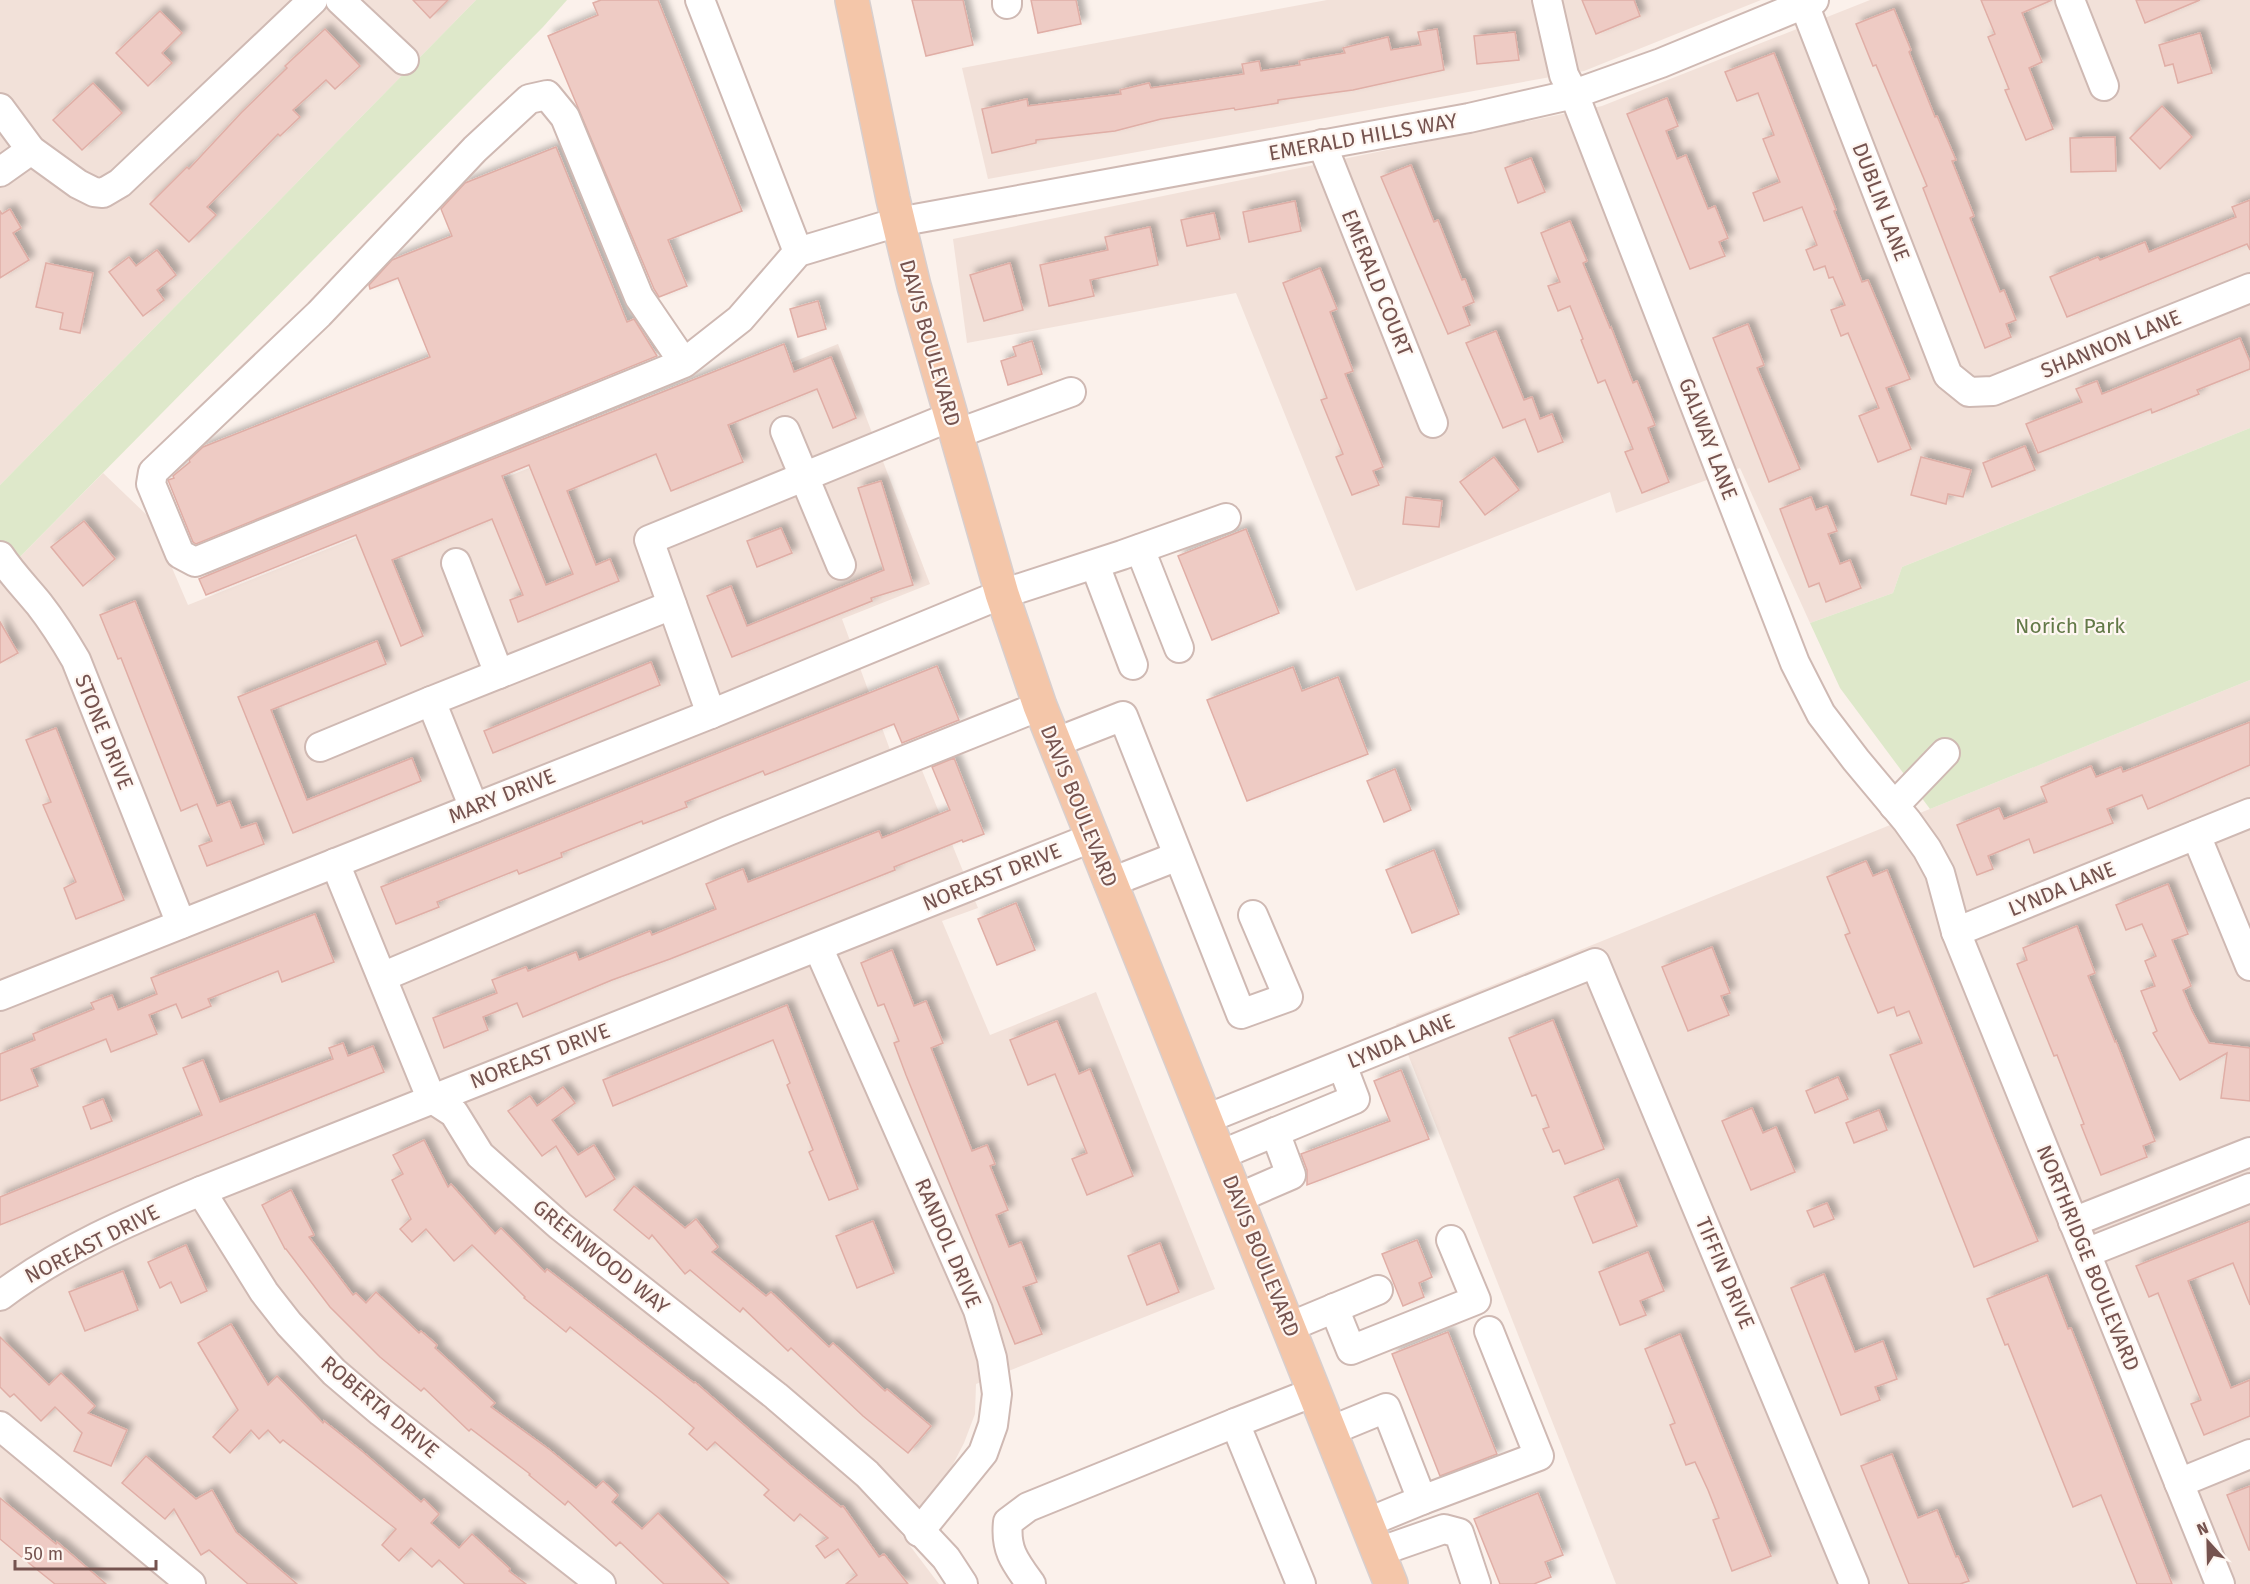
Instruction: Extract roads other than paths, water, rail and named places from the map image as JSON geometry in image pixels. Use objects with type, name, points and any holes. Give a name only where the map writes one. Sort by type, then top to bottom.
[{"type":"main road","name":"DAVIS BOULEVARD","points":[[852,0],[898,222],[1002,594],[1040,705],[1091,838],[1238,1198],[1390,1584]]},
{"type":"street","points":[[0,108],[31,150],[78,184],[94,192],[103,192],[120,183],[313,0]]},
{"type":"street","points":[[340,0],[404,60]]},
{"type":"street","points":[[684,363],[639,297],[565,117],[547,95],[529,99],[475,149],[319,314],[153,472],[151,484],[180,554],[195,562],[684,363],[740,319],[798,252],[700,0]]},
{"type":"street","name":"GALWAY LANE","points":[[1547,0],[1564,75],[1574,94],[1796,663],[1821,714],[1927,849],[1940,873],[1956,932]]},
{"type":"street","points":[[2070,0],[2104,86]]},
{"type":"street","name":"EMERALD HILLS WAY","points":[[798,252],[898,222],[1469,118],[1574,94],[1661,63],[1809,2]]},
{"type":"street","name":"DUBLIN LANE","points":[[1809,2],[1948,375],[1969,392]]},
{"type":"street","name":"EMERALD COURT","points":[[1322,144],[1433,423]]},
{"type":"street","points":[[0,172],[31,150]]},
{"type":"street","name":"SHANNON LANE","points":[[1969,392],[1993,391],[2250,288]]},
{"type":"street","points":[[711,714],[649,540],[804,477],[953,425],[1071,392]]},
{"type":"street","points":[[785,431],[841,565]]},
{"type":"street","name":"MARY DRIVE","points":[[0,996],[711,714],[1002,594],[1226,518]]},
{"type":"street","points":[[1140,549],[1179,648]]},
{"type":"street","name":"STONE DRIVE","points":[[0,556],[58,629],[76,660],[181,924]]},
{"type":"street","points":[[456,563],[499,674]]},
{"type":"street","points":[[1095,564],[1133,664]]},
{"type":"street","points":[[320,747],[672,605]]},
{"type":"street","points":[[431,701],[474,808]]},
{"type":"street","points":[[382,977],[728,831],[1040,705]]},
{"type":"street","points":[[1054,743],[1123,716],[1241,1014],[1288,997],[1253,915]]},
{"type":"street","points":[[1894,806],[1946,753]]},
{"type":"street","name":"LYNDA LANE","points":[[1956,932],[2250,813]]},
{"type":"street","points":[[2196,835],[2250,966]]},
{"type":"street","name":"NOREAST DRIVE","points":[[0,1296],[25,1277],[127,1222],[431,1098],[1091,838]]},
{"type":"street","points":[[1109,883],[1178,856]]},
{"type":"street","points":[[335,863],[431,1098]]},
{"type":"street","name":"NORTHRIDGE BOULEVARD","points":[[1956,932],[2220,1584]]},
{"type":"street","name":"RANDOL DRIVE","points":[[818,947],[978,1310],[992,1358],[997,1394],[993,1425],[983,1453],[919,1532]]},
{"type":"street","name":"LYNDA LANE","points":[[1206,1119],[1595,963]]},
{"type":"street","name":"TIFFIN DRIVE","points":[[1595,963],[1854,1584]]},
{"type":"street","points":[[1220,1155],[1355,1099],[1342,1065]]},
{"type":"street","name":"GREENWOOD WAY","points":[[431,1098],[454,1113],[480,1155],[560,1227],[776,1396],[867,1474],[919,1532],[946,1558],[963,1584]]},
{"type":"street","points":[[1238,1198],[1291,1175],[1275,1132]]},
{"type":"street","points":[[2073,1222],[2250,1152]]},
{"type":"street","points":[[2086,1252],[2250,1188]]},
{"type":"street","name":"ROBERTA DRIVE","points":[[201,1191],[264,1292],[288,1324],[334,1372],[381,1412],[601,1584]]},
{"type":"street","points":[[1334,1308],[1351,1350],[1476,1300],[1451,1240]]},
{"type":"street","points":[[1289,1327],[1378,1290]]},
{"type":"street","points":[[1372,1537],[1422,1500],[1539,1456],[1489,1331]]},
{"type":"street","points":[[1031,1584],[1017,1565],[1006,1540],[1008,1522],[1028,1507],[1314,1392]]},
{"type":"street","points":[[1330,1431],[1386,1408],[1422,1500]]},
{"type":"street","points":[[1235,1423],[1301,1584]]},
{"type":"street","points":[[0,1425],[191,1584]]},
{"type":"street","points":[[2179,1483],[2250,1454]]},
{"type":"street","points":[[1372,1537],[1444,1528],[1460,1533],[1476,1584]]},
{"type":"park label","name":"Norich Park","points":[[2070,626]]}]
